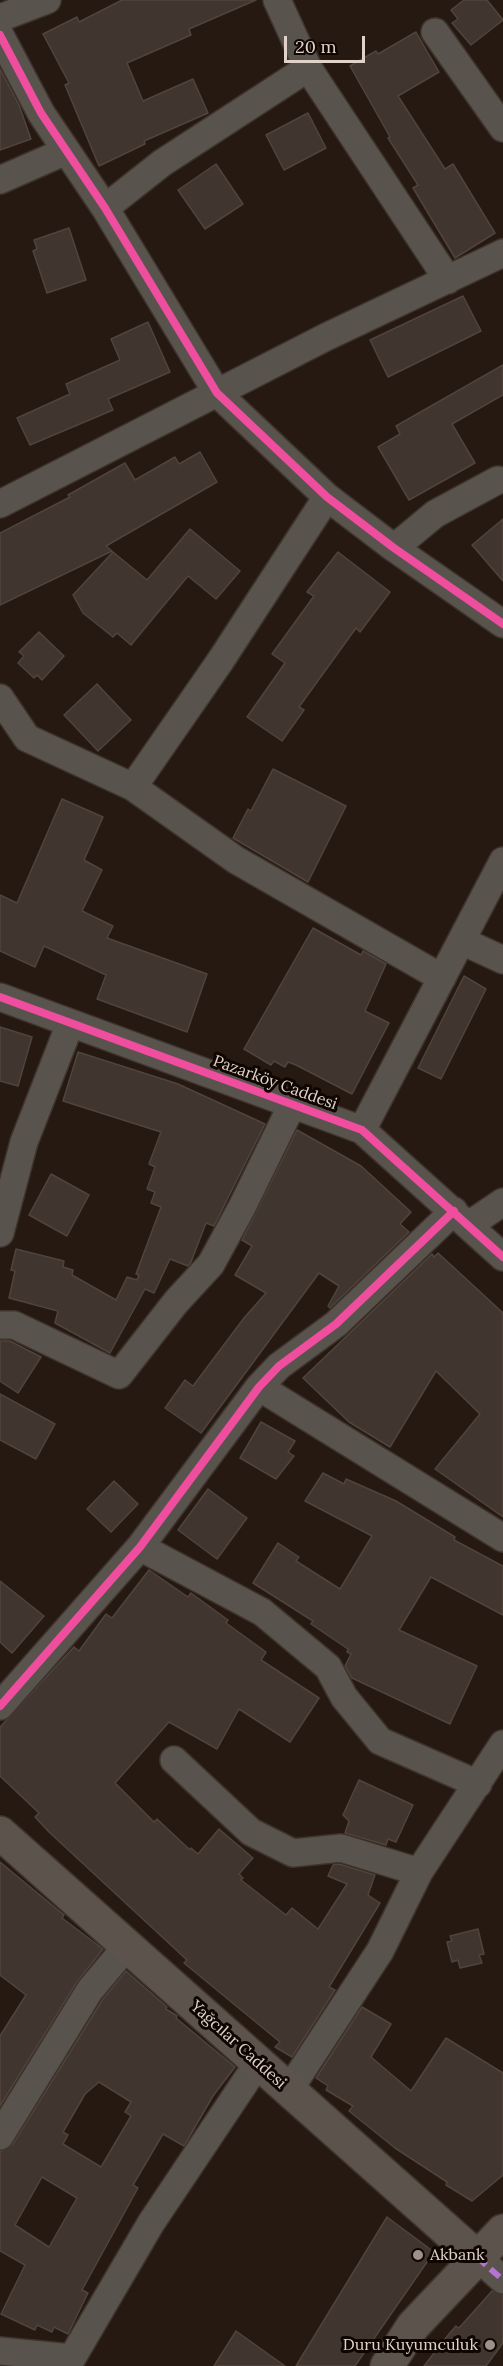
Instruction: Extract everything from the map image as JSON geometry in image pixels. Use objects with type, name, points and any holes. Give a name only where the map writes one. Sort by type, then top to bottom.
[{"type":"main road","name":"Yağcılar Caddesi","points":[[0,1833],[477,2257]]},
{"type":"main road","points":[[387,2366],[413,2326],[503,2231]]},
{"type":"street","points":[[0,18],[47,0]]},
{"type":"street","points":[[278,0],[308,68],[448,280]]},
{"type":"street","points":[[435,32],[503,128]]},
{"type":"street","points":[[0,35],[41,113],[105,208],[217,393],[327,497],[394,548],[503,624]]},
{"type":"street","points":[[105,208],[162,163],[308,68]]},
{"type":"street","points":[[0,180],[66,151]]},
{"type":"street","points":[[0,504],[326,337],[503,253]]},
{"type":"street","points":[[394,548],[435,514],[498,480]]},
{"type":"street","points":[[133,787],[221,660],[327,497]]},
{"type":"street","points":[[0,698],[27,738],[133,787],[236,860],[442,978]]},
{"type":"street","points":[[362,1130],[503,861]]},
{"type":"street","points":[[462,941],[503,960]]},
{"type":"street","name":"Pazarköy Caddesi","points":[[0,997],[362,1130],[503,1257]]},
{"type":"street","points":[[0,1233],[24,1142],[70,1024]]},
{"type":"street","points":[[0,1325],[14,1325],[119,1375],[176,1302],[211,1264],[293,1103]]},
{"type":"street","points":[[0,1706],[141,1548],[259,1387],[279,1366],[336,1324],[462,1218],[503,1202]]},
{"type":"street","points":[[259,1387],[503,1538]]},
{"type":"street","points":[[141,1548],[262,1612],[328,1667],[344,1697],[380,1742],[478,1784]]},
{"type":"street","points":[[289,2090],[380,1951],[419,1872],[503,1744]]},
{"type":"street","points":[[174,1760],[251,1832],[293,1853],[341,1848],[419,1872]]},
{"type":"street","points":[[0,2136],[90,1990],[127,1946]]},
{"type":"street","points":[[0,2351],[72,2358],[152,2223],[258,2063]]},
{"type":"street","points":[[477,2257],[503,2280]]},
{"type":"building","points":[[122,0],[256,0],[189,29],[191,35],[127,63],[143,101],[193,79],[208,113],[144,141],[145,144],[99,166],[65,85],[69,83],[43,34],[77,17],[79,22]]},
{"type":"building","points":[[464,0],[487,0],[503,20],[471,45],[452,23],[458,19],[451,10]]},
{"type":"building","points":[[416,32],[439,72],[398,96],[445,169],[453,164],[495,233],[455,258],[413,188],[418,185],[388,138],[390,137],[350,66],[376,51],[378,54]]},
{"type":"building","points":[[0,69],[19,105],[31,139],[0,150]]},
{"type":"building","points":[[308,113],[326,148],[284,170],[266,135]]},
{"type":"building","points":[[216,164],[243,204],[205,229],[178,190]]},
{"type":"building","points":[[69,228],[86,280],[47,293],[33,251],[37,249],[34,240]]},
{"type":"building","points":[[463,296],[481,331],[388,377],[370,340]]},
{"type":"building","points":[[148,322],[170,372],[108,399],[113,410],[30,445],[17,418],[70,394],[66,384],[120,360],[111,339]]},
{"type":"building","points":[[503,365],[503,395],[452,424],[475,463],[409,500],[378,447],[400,434],[396,426]]},
{"type":"building","points":[[200,452],[217,482],[106,546],[112,551],[0,605],[0,533],[70,497],[68,495],[125,463],[135,480],[175,457],[179,464]]},
{"type":"building","points":[[503,519],[503,581],[472,545]]},
{"type":"building","points":[[190,529],[240,571],[216,599],[188,576],[131,645],[117,633],[113,637],[83,613],[73,595],[113,552],[147,580]]},
{"type":"building","points":[[338,552],[390,592],[360,632],[356,628],[299,707],[304,710],[282,741],[247,717],[285,663],[272,654],[314,596],[307,592]]},
{"type":"building","points":[[39,632],[64,656],[42,680],[37,675],[34,678],[18,663],[24,656],[19,652]]},
{"type":"building","points":[[97,684],[131,720],[98,751],[64,715]]},
{"type":"building","points":[[273,769],[346,806],[308,882],[233,838],[248,809],[251,811]]},
{"type":"building","points":[[62,799],[103,817],[84,860],[102,870],[82,911],[113,926],[107,938],[207,974],[187,1032],[97,999],[106,975],[44,946],[35,967],[0,951],[0,895],[17,903]]},
{"type":"building","points":[[313,928],[361,955],[363,951],[386,964],[365,1011],[389,1023],[352,1094],[296,1065],[288,1062],[285,1067],[274,1061],[271,1065],[244,1049]]},
{"type":"building","points":[[464,976],[486,989],[441,1079],[418,1068]]},
{"type":"building","points":[[0,1027],[32,1037],[18,1086],[0,1081]]},
{"type":"building","points":[[78,1052],[178,1084],[265,1124],[214,1226],[206,1223],[191,1262],[188,1266],[170,1259],[154,1293],[145,1289],[110,1353],[55,1323],[58,1311],[9,1298],[15,1271],[11,1270],[16,1249],[64,1261],[63,1267],[73,1270],[72,1275],[116,1300],[127,1277],[137,1280],[139,1275],[136,1274],[161,1207],[151,1203],[155,1192],[147,1189],[155,1167],[149,1164],[161,1132],[63,1101]]},
{"type":"building","points":[[297,1130],[361,1166],[411,1212],[400,1224],[409,1232],[330,1308],[328,1306],[339,1286],[319,1273],[201,1433],[165,1408],[185,1380],[193,1386],[244,1318],[266,1293],[235,1275],[252,1246],[242,1240]]},
{"type":"building","points":[[51,1174],[89,1195],[67,1236],[29,1215]]},
{"type":"building","points":[[438,1253],[503,1313],[503,1517],[435,1469],[480,1414],[436,1371],[390,1447],[349,1422],[303,1378],[432,1254],[434,1257]]},
{"type":"building","points":[[0,1341],[10,1341],[41,1357],[18,1393],[0,1381]]},
{"type":"building","points":[[0,1394],[55,1424],[36,1459],[0,1440]]},
{"type":"building","points":[[261,1422],[295,1441],[288,1452],[294,1456],[276,1479],[240,1458]]},
{"type":"building","points":[[323,1473],[344,1484],[346,1479],[396,1501],[455,1537],[454,1540],[503,1566],[503,1615],[431,1577],[399,1630],[477,1666],[450,1724],[352,1678],[345,1666],[351,1654],[347,1652],[348,1649],[311,1624],[313,1621],[253,1583],[278,1543],[299,1557],[296,1561],[340,1589],[372,1536],[305,1501]]},
{"type":"building","points":[[114,1481],[138,1504],[111,1532],[87,1509]]},
{"type":"building","points":[[208,1489],[247,1518],[217,1559],[178,1530]]},
{"type":"building","points":[[149,1570],[188,1597],[191,1593],[228,1620],[226,1623],[266,1652],[261,1660],[319,1698],[290,1742],[239,1709],[217,1749],[169,1722],[115,1783],[154,1822],[157,1819],[190,1850],[191,1848],[198,1854],[219,1829],[253,1858],[239,1874],[243,1878],[241,1880],[286,1915],[292,1908],[318,1929],[347,1884],[328,1876],[333,1865],[339,1864],[375,1875],[368,1895],[380,1903],[329,1987],[335,1990],[292,2057],[275,2047],[280,2042],[184,1963],[187,1960],[49,1832],[35,1817],[39,1813],[0,1776],[0,1727],[74,1647],[79,1651],[106,1614],[112,1618]]},
{"type":"building","points":[[0,1581],[44,1616],[12,1653],[0,1642]]},
{"type":"building","points":[[359,1780],[413,1805],[396,1842],[388,1839],[386,1845],[345,1833],[349,1821],[343,1815]]},
{"type":"building","points":[[0,1862],[64,1915],[62,1918],[103,1949],[77,1982],[0,2106],[0,2036],[26,1995],[0,1975]]},
{"type":"building","points":[[478,1929],[484,1954],[479,1955],[482,1963],[460,1968],[458,1960],[452,1962],[447,1942],[452,1941],[450,1936]]},
{"type":"building","points":[[126,1971],[167,2007],[166,2009],[177,2016],[176,2018],[235,2067],[213,2096],[184,2146],[163,2134],[133,2185],[138,2188],[82,2290],[88,2293],[68,2334],[54,2327],[52,2332],[37,2325],[35,2330],[1,2314],[25,2265],[0,2251],[0,2152],[13,2144],[103,1999]],"holes":[[[99,2082],[131,2102],[125,2112],[131,2116],[101,2167],[63,2144],[68,2135],[63,2132],[85,2094]],[[42,2177],[77,2198],[49,2247],[15,2225]]]},
{"type":"building","points":[[362,2007],[391,2024],[371,2057],[411,2091],[446,2038],[503,2073],[503,2175],[472,2201],[395,2148],[349,2111],[353,2106],[326,2090],[328,2086],[316,2078]]},
{"type":"building","points":[[387,2217],[434,2252],[355,2366],[296,2366]]},
{"type":"building","points":[[492,2291],[503,2295],[503,2343],[486,2366],[424,2366],[456,2326],[459,2328]]},
{"type":"building","points":[[236,2331],[285,2366],[214,2366]]},
{"type":"marked path","points":[[477,2257],[503,2280]]},
{"type":"cycle path","points":[[0,35],[41,113],[105,208],[217,393],[327,497],[394,548],[503,624]]},
{"type":"cycle path","points":[[0,997],[362,1130],[503,1257]]},
{"type":"cycle path","points":[[0,1706],[140,1547],[259,1387],[279,1366],[336,1324],[454,1211]]},
{"type":"place","name":"Akbank","points":[[418,2255]]},
{"type":"place","name":"Duru Kuyumculuk","points":[[490,2345]]}]
